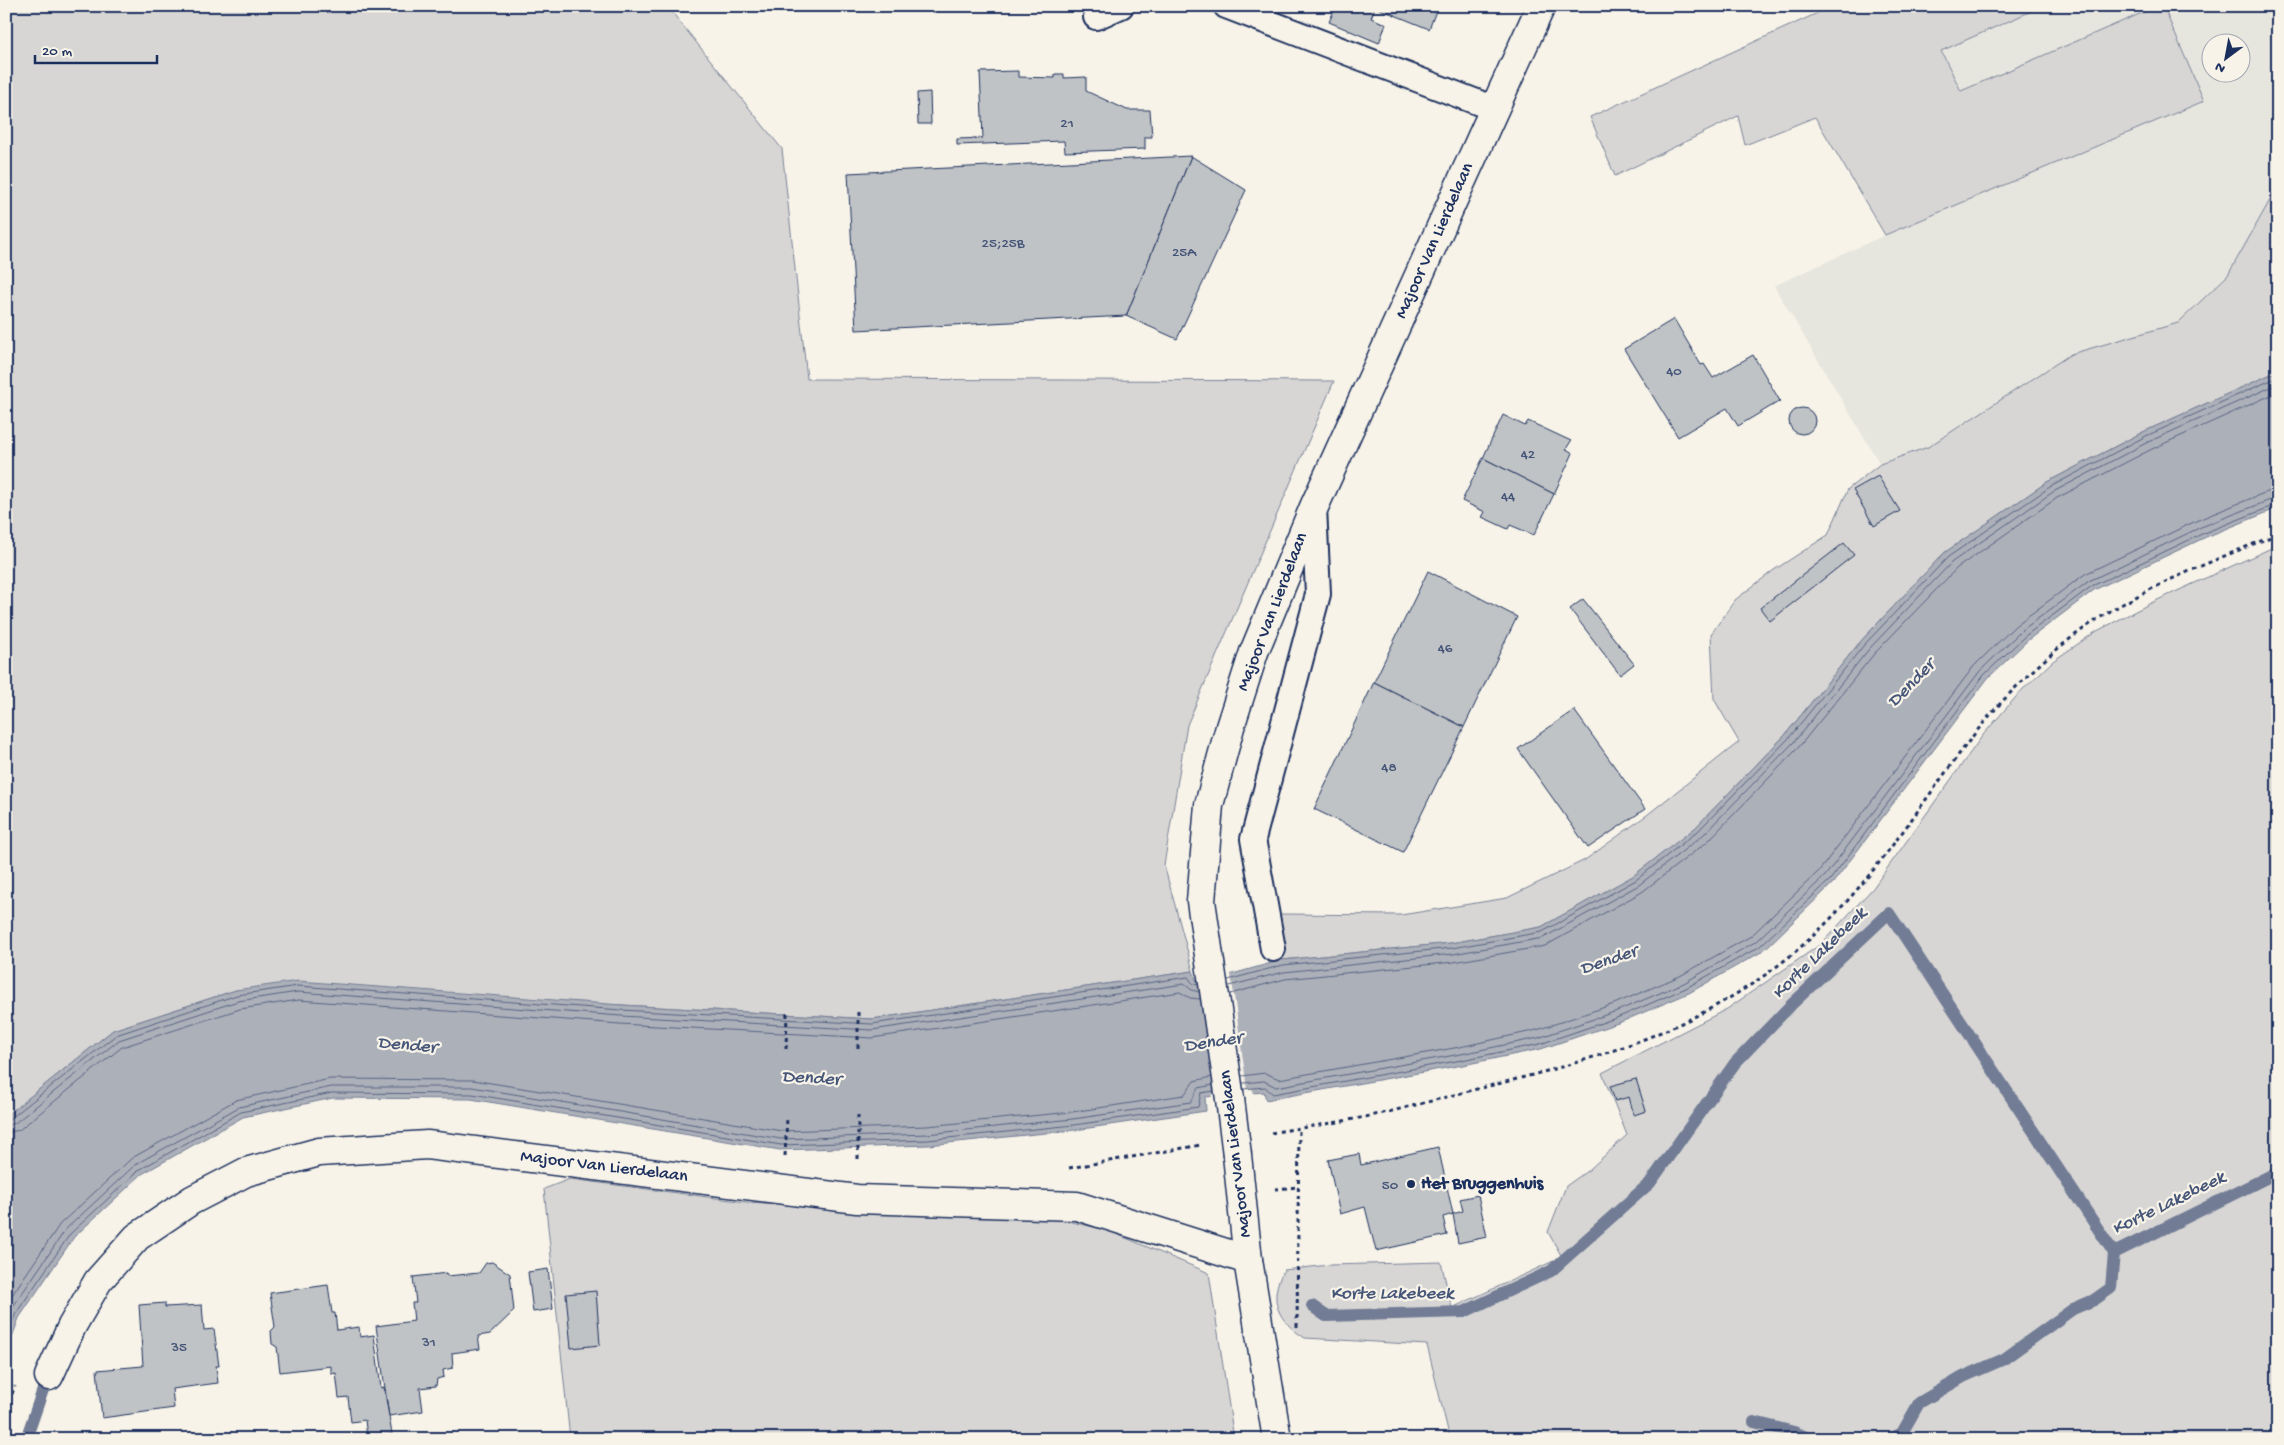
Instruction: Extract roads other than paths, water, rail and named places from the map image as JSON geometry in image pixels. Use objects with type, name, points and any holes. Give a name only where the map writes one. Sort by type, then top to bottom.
[{"type":"street","name":"Majoor Van Lierdelaan","points":[[1277,1439],[1248,1260],[1237,1155],[1201,901],[1209,805],[1230,727],[1254,652],[1314,507],[1541,6]]},
{"type":"street","name":"Majoor Van Lierdelaan","points":[[49,1376],[72,1326],[98,1281],[137,1237],[192,1200],[246,1172],[319,1152],[427,1145],[857,1199],[1077,1206],[1248,1260]]},
{"type":"lane","points":[[1096,17],[1121,6]]},
{"type":"lane","points":[[1226,6],[1495,109]]},
{"type":"lane","points":[[1273,949],[1253,839],[1318,594],[1314,507]]},
{"type":"water","name":"Dender","points":[[2278,371],[2278,508],[2206,537],[2094,590],[2028,640],[1988,678],[1833,883],[1763,951],[1689,993],[1621,1022],[1541,1049],[1463,1065],[1266,1100],[1264,1092],[1205,1097],[1206,1111],[1075,1130],[928,1145],[780,1150],[471,1099],[333,1098],[243,1117],[142,1174],[74,1237],[19,1318],[6,1354],[6,1116],[113,1030],[236,990],[298,981],[622,1005],[872,1019],[1193,971],[1197,981],[1236,973],[1282,960],[1451,943],[1541,927],[1633,876],[1695,828],[1785,735],[1860,642],[1944,553],[2047,482],[2143,432]]},
{"type":"waterway","name":"Korte Lakebeek","points":[[1312,1306],[1326,1316],[1464,1312],[1551,1271],[1650,1183],[1735,1063],[1791,1005],[1889,913],[2114,1253],[2278,1172]]},
{"type":"waterway","points":[[1890,1439],[1902,1433],[1919,1403],[1963,1377],[2004,1359],[2073,1309],[2094,1300],[2111,1288],[2114,1253]]},
{"type":"waterway","name":"Korte Lakebeek","points":[[26,1439],[47,1378]]},
{"type":"waterway","points":[[1754,1422],[1794,1432],[1811,1439]]},
{"type":"place","name":"Het Bruggenhuis","points":[[1411,1184]]}]
